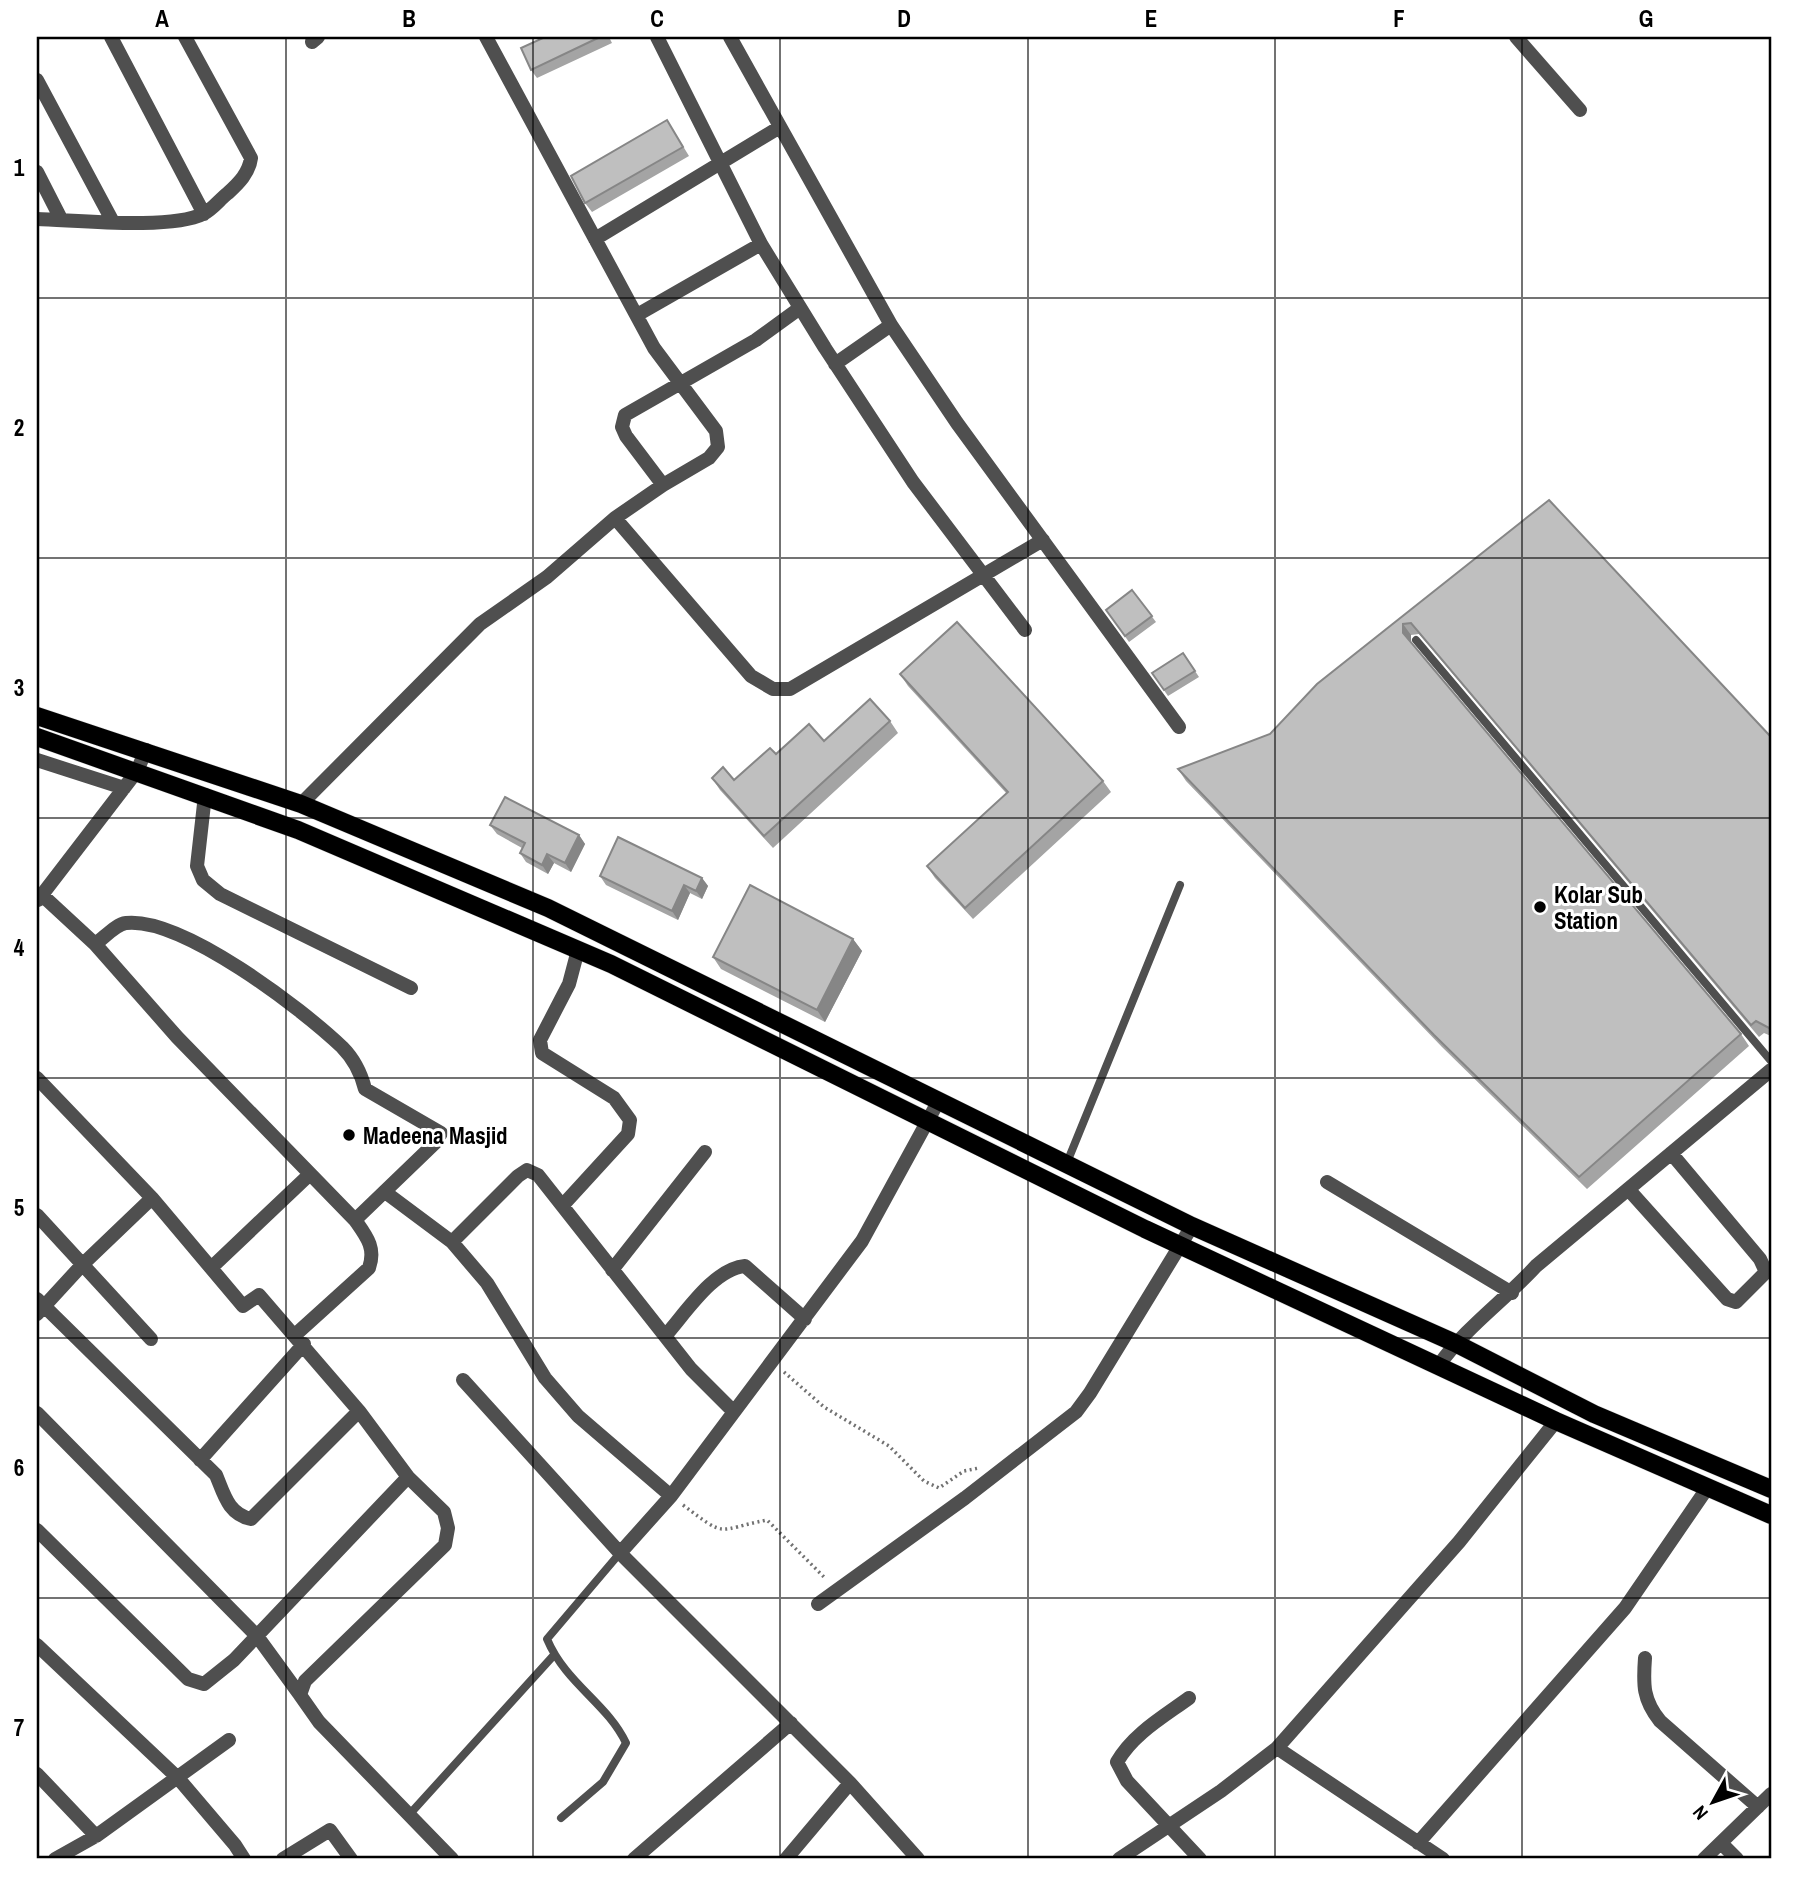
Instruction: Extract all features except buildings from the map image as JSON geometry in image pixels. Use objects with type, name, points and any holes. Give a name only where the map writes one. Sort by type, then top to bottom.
[{"type":"main road","points":[[37,716],[146,750],[301,804],[548,908],[1192,1226],[1455,1343],[1594,1414],[1771,1489]]},
{"type":"main road","points":[[37,737],[298,830],[578,950],[925,1122],[1183,1245],[1556,1421],[1771,1515]]},
{"type":"street","points":[[111,37],[204,214]]},
{"type":"street","points":[[37,219],[113,222],[175,220],[204,214],[235,186],[250,168],[251,158],[185,37]]},
{"type":"street","points":[[301,804],[480,624],[547,577],[615,518],[709,458],[718,447],[716,431],[654,348],[486,37]]},
{"type":"street","points":[[657,37],[761,244],[800,308],[913,482],[1025,630]]},
{"type":"street","points":[[730,37],[891,325],[957,423],[1179,727]]},
{"type":"street","points":[[1516,37],[1580,110]]},
{"type":"street","points":[[37,80],[113,222]]},
{"type":"street","points":[[595,239],[780,127]]},
{"type":"street","points":[[37,172],[61,219]]},
{"type":"street","points":[[637,315],[761,244]]},
{"type":"street","points":[[663,485],[622,427],[625,415],[756,340],[800,308]]},
{"type":"street","points":[[835,364],[891,325]]},
{"type":"street","points":[[615,518],[751,676],[773,689],[790,689],[1043,540]]},
{"type":"street","points":[[146,750],[137,771],[39,898],[95,944],[177,1037],[355,1220],[370,1241],[374,1255],[369,1268],[299,1340],[200,1460]]},
{"type":"street","points":[[37,760],[124,788]]},
{"type":"street","points":[[205,795],[198,866],[203,880],[220,894],[411,988]]},
{"type":"street","points":[[95,944],[122,923],[146,923],[215,952],[343,1048],[360,1071],[365,1089],[440,1133],[355,1220]]},
{"type":"street","points":[[563,1205],[628,1134],[630,1120],[614,1098],[542,1053],[540,1040],[569,984],[578,950]]},
{"type":"street","points":[[1439,1365],[1455,1343],[1512,1293],[1536,1266],[1771,1070]]},
{"type":"street","points":[[37,1078],[152,1198],[243,1306],[259,1295],[359,1411],[408,1477],[444,1512],[448,1528],[445,1545],[305,1681],[300,1695]]},
{"type":"street","points":[[620,1553],[671,1496],[862,1241],[937,1102]]},
{"type":"street","points":[[612,1270],[705,1152]]},
{"type":"street","points":[[1629,1190],[1727,1299],[1736,1302],[1766,1272],[1760,1259],[1671,1153]]},
{"type":"street","points":[[452,1242],[527,1170],[538,1175],[691,1369],[734,1412]]},
{"type":"street","points":[[212,1267],[309,1175]]},
{"type":"street","points":[[1327,1182],[1512,1293]]},
{"type":"street","points":[[385,1192],[452,1242],[487,1283],[545,1378],[578,1416],[671,1496]]},
{"type":"street","points":[[152,1198],[39,1306],[216,1475],[233,1512],[251,1519],[359,1411]]},
{"type":"street","points":[[37,1215],[151,1339]]},
{"type":"street","points":[[818,1604],[1076,1412],[1183,1245],[1192,1226]]},
{"type":"street","points":[[665,1336],[717,1278],[736,1267],[745,1266],[805,1319]]},
{"type":"street","points":[[463,1380],[620,1553],[850,1783],[918,1859]]},
{"type":"street","points":[[37,1413],[257,1636],[318,1722],[452,1859]]},
{"type":"street","points":[[1119,1859],[1277,1748],[1459,1542],[1556,1421]]},
{"type":"street","points":[[37,1530],[188,1679],[204,1684],[257,1636],[408,1477]]},
{"type":"street","points":[[1418,1843],[1625,1608],[1709,1487]]},
{"type":"street","points":[[37,1645],[178,1778],[244,1859]]},
{"type":"street","points":[[1645,1658],[1643,1686],[1647,1705],[1660,1721],[1758,1807]]},
{"type":"street","points":[[1189,1698],[1135,1739],[1125,1748],[1117,1762],[1127,1781],[1200,1859]]},
{"type":"street","points":[[634,1859],[791,1723]]},
{"type":"street","points":[[55,1859],[96,1836],[229,1740]]},
{"type":"street","points":[[1277,1748],[1443,1859]]},
{"type":"street","points":[[37,1774],[96,1836]]},
{"type":"street","points":[[786,1859],[850,1783]]},
{"type":"street","points":[[1704,1859],[1771,1794]]},
{"type":"street","points":[[283,1859],[330,1830],[351,1859]]},
{"type":"street","points":[[1721,1843],[1737,1859]]},
{"type":"lane","points":[[1416,640],[1771,1061]]},
{"type":"lane","points":[[1066,1165],[1180,885]]},
{"type":"lane","points":[[561,1818],[603,1782],[626,1743],[618,1726],[575,1684],[554,1655],[547,1639],[620,1553]]},
{"type":"lane","points":[[408,1816],[554,1655]]},
{"type":"path","points":[[772,1362],[824,1408],[889,1446],[924,1481],[939,1488],[975,1466],[992,1477]]},
{"type":"path","points":[[671,1496],[716,1530],[731,1530],[767,1520],[838,1590]]},
{"type":"place","name":"Kolar Sub Station","points":[[1540,907]]},
{"type":"place","name":"Madeena Masjid","points":[[349,1135]]}]
